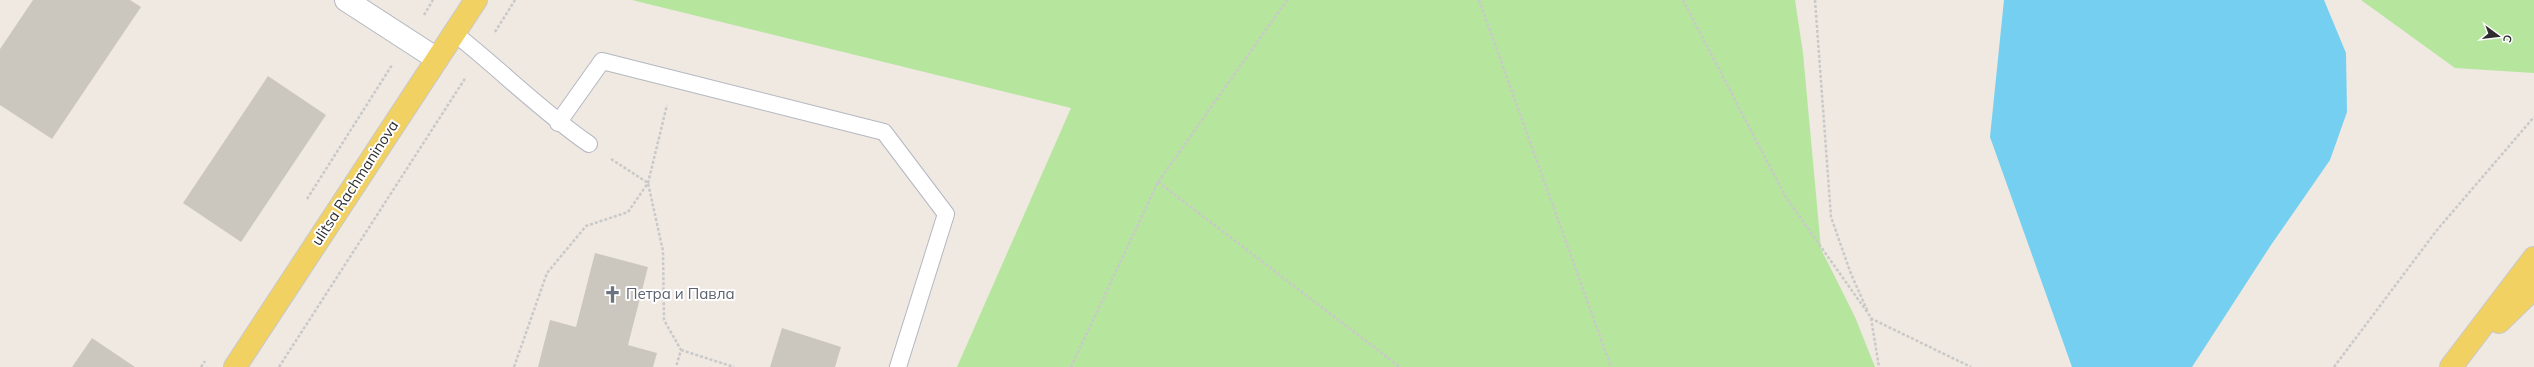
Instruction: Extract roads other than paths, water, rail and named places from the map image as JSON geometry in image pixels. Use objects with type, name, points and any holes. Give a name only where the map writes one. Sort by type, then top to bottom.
[{"type":"main road","name":"ulitsa Rachmaninova","points":[[235,367],[476,0]]},
{"type":"main road","points":[[2451,367],[2534,258]]},
{"type":"main road","points":[[2451,367],[2534,288]]},
{"type":"street","points":[[346,0],[437,59]]},
{"type":"lane","points":[[454,33],[481,54],[558,123],[589,144]]},
{"type":"lane","points":[[558,123],[602,61],[884,132],[946,214],[898,367]]},
{"type":"water","points":[[2004,0],[2324,0],[2346,53],[2347,112],[2330,160],[2271,245],[2192,367],[2072,367],[1990,137]]},
{"type":"place","name":"Петра и Павла","points":[[613,294]]}]
